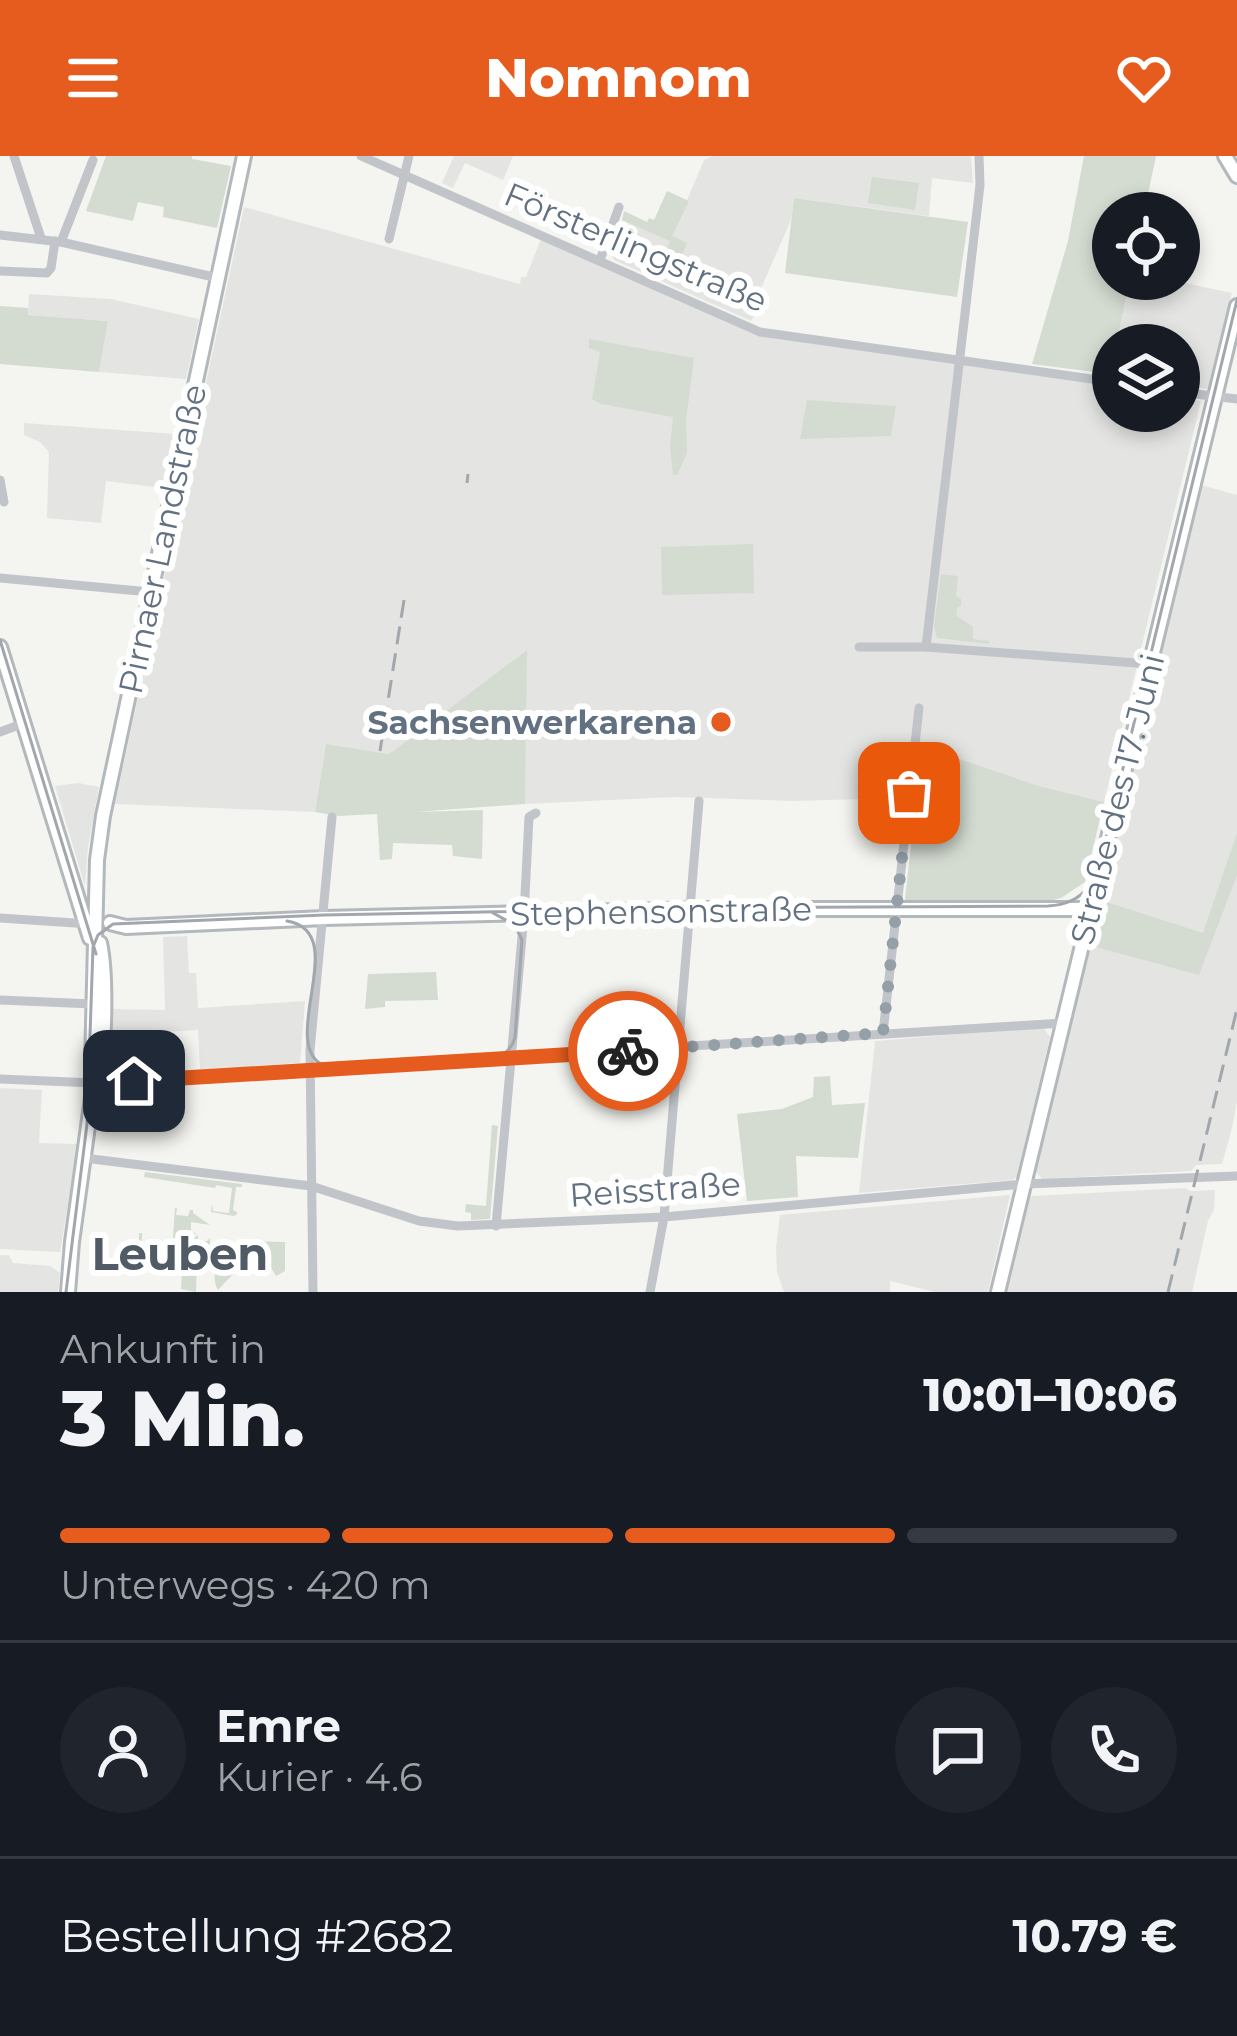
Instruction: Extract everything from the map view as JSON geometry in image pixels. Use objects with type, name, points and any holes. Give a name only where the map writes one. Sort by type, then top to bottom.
[{"type":"street","points":[[14,156],[41,238]]},
{"type":"street","name":"Pirnaer Landstraße","points":[[68,1292],[94,1084],[97,860],[103,816],[244,156]]},
{"type":"street","name":"Försterlingstraße","points":[[361,156],[760,332],[1092,379]]},
{"type":"street","points":[[389,239],[409,156]]},
{"type":"street","points":[[926,647],[980,185],[979,156]]},
{"type":"street","points":[[1225,156],[1237,176]]},
{"type":"street","points":[[0,272],[47,273],[93,160]]},
{"type":"street","points":[[600,260],[619,207]]},
{"type":"street","points":[[0,235],[58,241],[218,278]]},
{"type":"street","name":"Straße des 17. Juni","points":[[998,1292],[1237,306]]},
{"type":"street","points":[[1200,394],[1237,399]]},
{"type":"street","points":[[0,480],[4,502]]},
{"type":"street","points":[[0,578],[150,592]]},
{"type":"street","points":[[0,646],[97,924],[0,918]]},
{"type":"street","points":[[860,647],[926,647],[1150,667]]},
{"type":"street","points":[[883,1033],[919,708]]},
{"type":"street","points":[[0,732],[24,724]]},
{"type":"street","points":[[650,1292],[664,1217],[699,801]]},
{"type":"street","points":[[496,1226],[529,817],[536,813]]},
{"type":"street","points":[[313,1292],[310,1069],[332,817]]},
{"type":"street","name":"Stephensonstraße","points":[[97,924],[126,927],[232,920],[690,910],[1090,909]]},
{"type":"street","name":"Pirnaer Landstraße","points":[[94,1084],[101,1064],[104,966],[97,924]]},
{"type":"street","points":[[0,1000],[93,1004]]},
{"type":"street","points":[[0,1079],[94,1084],[1063,1023]]},
{"type":"street","name":"Reisstraße","points":[[84,1158],[311,1186],[419,1221],[496,1226],[664,1217],[1024,1184],[1237,1176]]},
{"type":"shaded area","points":[[106,156],[192,156],[231,166],[217,228],[163,217],[164,207],[138,202],[133,221],[86,211]]},
{"type":"shaded area","points":[[454,156],[513,156],[503,180],[465,163],[453,188],[442,183]]},
{"type":"shaded area","points":[[713,156],[971,156],[973,183],[932,178],[929,216],[794,198],[791,220],[758,295],[766,300],[751,321],[612,256],[622,220],[670,240],[704,160]]},
{"type":"shaded area","points":[[1084,156],[1156,156],[1148,192],[1092,192],[1092,300],[1126,300],[1120,324],[1092,324],[1092,372],[1032,364],[1068,241]]},
{"type":"shaded area","points":[[872,177],[919,183],[915,210],[868,203]]},
{"type":"shaded area","points":[[667,191],[689,201],[672,236],[687,243],[678,264],[664,258],[670,241],[622,220],[624,211],[647,222],[654,220]]},
{"type":"shaded area","points":[[794,198],[968,222],[957,297],[785,273]]},
{"type":"shaded area","points":[[244,207],[520,284],[542,236],[760,332],[1092,383],[1092,432],[1194,432],[1104,802],[908,744],[901,798],[675,797],[525,804],[526,651],[389,754],[326,744],[315,812],[115,804]]},
{"type":"shaded area","points":[[1200,286],[1232,293],[1209,389],[1200,388],[1200,324],[1120,324],[1126,300],[1200,300]]},
{"type":"shaded area","points":[[29,294],[111,299],[199,319],[186,379],[99,372],[108,321],[28,315]]},
{"type":"shaded area","points":[[0,306],[28,308],[28,315],[108,321],[99,372],[0,364]]},
{"type":"shaded area","points":[[589,339],[694,358],[687,453],[677,475],[673,475],[670,447],[673,417],[592,399],[600,352],[589,348]]},
{"type":"shaded area","points":[[807,400],[896,406],[891,436],[800,439]]},
{"type":"shaded area","points":[[24,423],[175,434],[163,488],[106,481],[101,523],[47,518],[49,452],[24,435]]},
{"type":"shaded area","points":[[1201,485],[1237,495],[1237,1101],[1232,1128],[1222,1164],[1196,1165],[1191,1171],[1042,1179],[1035,1170]]},
{"type":"shaded area","points":[[753,544],[754,593],[662,595],[661,547]]},
{"type":"shaded area","points":[[941,574],[958,576],[956,596],[961,606],[956,615],[973,627],[973,639],[989,644],[937,638],[934,626]]},
{"type":"shaded area","points":[[527,650],[525,804],[415,812],[483,810],[482,859],[453,856],[452,845],[393,843],[392,859],[380,860],[377,814],[315,812],[326,744],[389,754]]},
{"type":"shaded area","points":[[922,746],[1039,786],[1104,802],[1085,882],[1049,901],[907,903]]},
{"type":"shaded area","points":[[55,786],[99,787],[85,886]]},
{"type":"shaded area","points":[[1237,833],[1237,875],[1199,975],[1092,946],[1106,902],[1203,933]]},
{"type":"shaded area","points":[[187,936],[189,973],[196,973],[198,1008],[305,1001],[300,1063],[200,1069],[198,1030],[163,1032],[161,1073],[110,1077],[109,1009],[165,1010],[163,937]]},
{"type":"shaded area","points":[[436,972],[438,1000],[385,1001],[385,1007],[365,1009],[368,974]]},
{"type":"shaded area","points":[[1043,1027],[1050,1037],[1017,1177],[859,1193],[875,1041]]},
{"type":"shaded area","points":[[830,1076],[832,1105],[865,1103],[858,1158],[796,1156],[798,1197],[747,1201],[737,1114],[782,1109],[813,1097],[814,1077]]},
{"type":"shaded area","points":[[0,1088],[42,1090],[39,1143],[78,1144],[60,1252],[0,1249]]},
{"type":"shaded area","points":[[492,1125],[498,1126],[490,1219],[471,1220],[466,1204],[486,1206]]},
{"type":"shaded area","points":[[145,1172],[242,1184],[236,1187],[233,1210],[238,1213],[234,1216],[211,1212],[212,1204],[213,1211],[229,1213],[232,1188],[144,1177]]},
{"type":"shaded area","points":[[1215,1190],[1192,1292],[1005,1292],[1027,1199],[1032,1196]]},
{"type":"shaded area","points":[[1010,1195],[988,1292],[935,1292],[890,1281],[890,1292],[784,1292],[777,1272],[780,1215]]},
{"type":"shaded area","points":[[175,1208],[176,1215],[188,1216],[193,1210],[210,1225],[191,1222],[191,1232],[196,1233],[188,1239],[173,1238]]},
{"type":"shaded area","points":[[139,1233],[141,1260],[171,1261],[173,1241],[189,1242],[198,1235],[198,1241],[210,1238],[210,1247],[198,1247],[197,1259],[188,1260],[191,1265],[197,1262],[196,1292],[181,1289],[182,1270],[139,1267]]},
{"type":"shaded area","points":[[246,1241],[285,1242],[285,1271],[276,1276],[270,1266],[263,1270],[260,1247],[246,1246]]},
{"type":"shaded area","points":[[231,1252],[237,1256],[235,1272],[218,1290],[217,1263],[221,1255]]},
{"type":"shaded area","points":[[0,1255],[9,1255],[13,1263],[50,1266],[60,1273],[58,1292],[0,1292]]},
{"type":"tram line","points":[[66,1292],[87,1124],[93,947],[98,935],[113,924],[324,915],[1048,906],[1083,893],[1095,874],[1106,838],[1237,300]]},
{"type":"tram line","points":[[0,640],[96,954]]},
{"type":"tram line","points":[[287,921],[306,929],[314,945],[307,1035],[311,1054],[327,1068],[353,1069],[485,1061],[507,1051],[515,1037],[522,940],[515,925],[493,913]]},
{"type":"railway","points":[[467,483],[468,474]]},
{"type":"railway","points":[[380,751],[404,600]]},
{"type":"railway","points":[[1168,1292],[1237,1009]]},
{"type":"way so far","points":[[628,1051],[883,1033],[909,793]]},
{"type":"place","name":"Sachsenwerkarena","points":[[721,722]]},
{"type":"district","name":"Leuben","points":[[180,1254]]},
{"type":"route","points":[[134,1081],[628,1051]]}]
